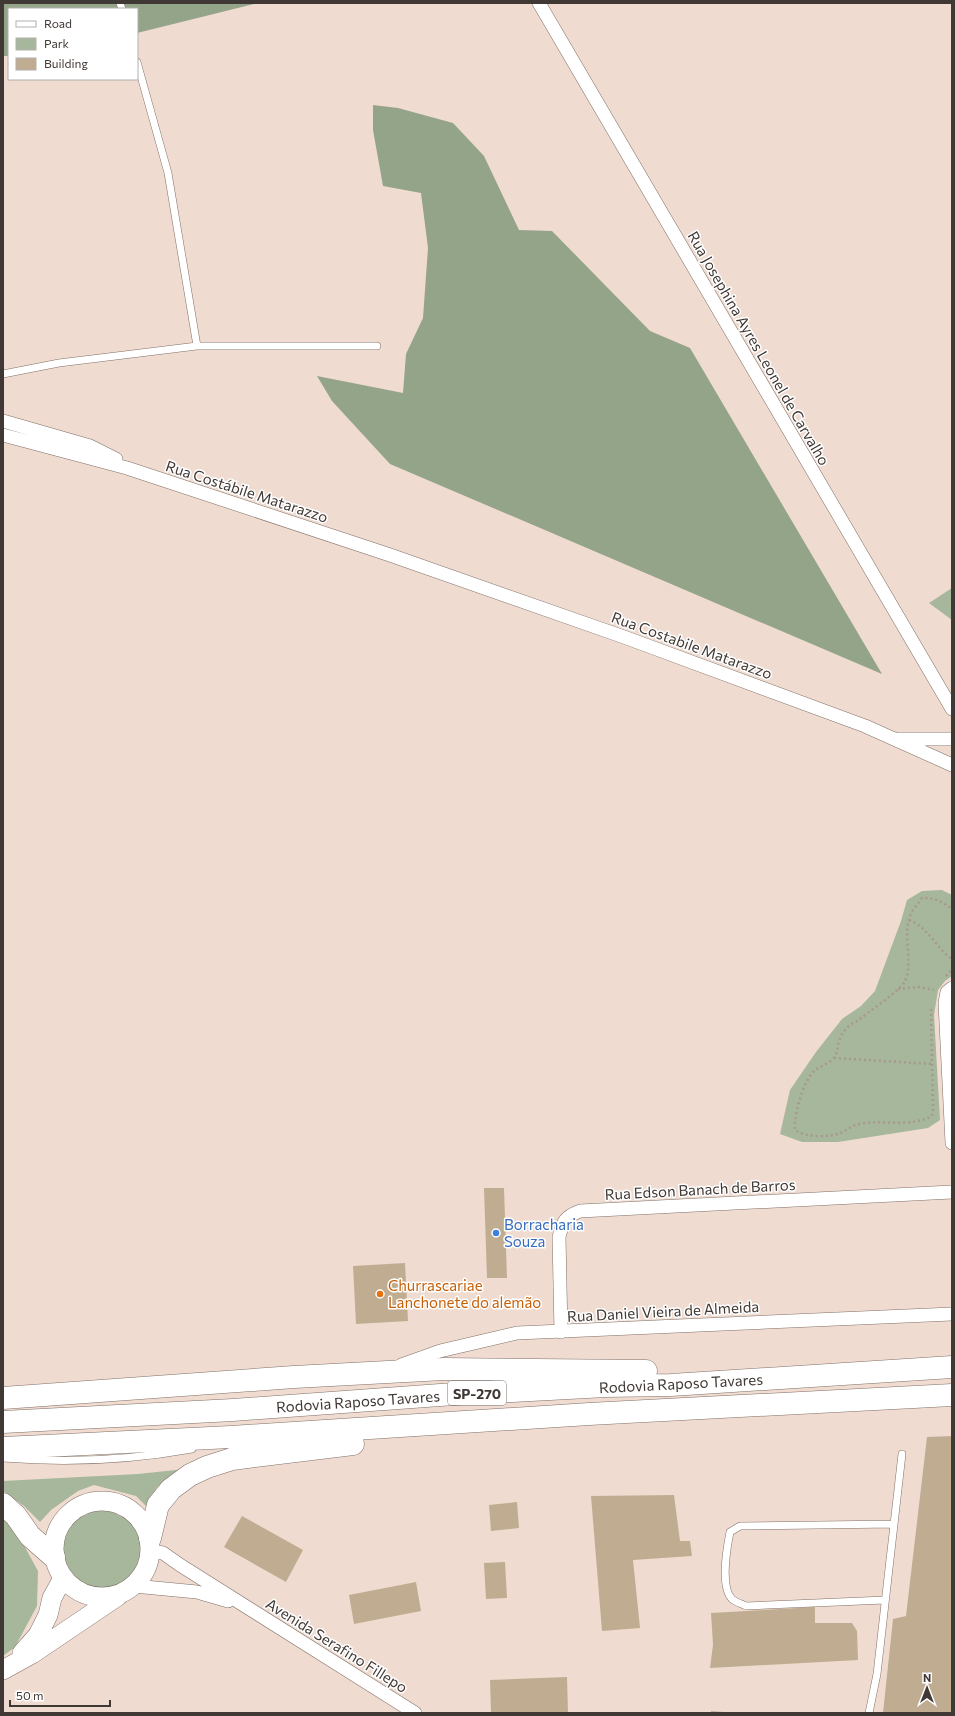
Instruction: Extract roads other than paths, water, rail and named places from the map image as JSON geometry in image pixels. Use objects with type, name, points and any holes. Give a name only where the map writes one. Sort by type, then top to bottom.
[{"type":"highway","name":"Rodovia Raposo Tavares","points":[[3,1422],[233,1410],[454,1394],[606,1386],[671,1385],[952,1367]]},
{"type":"highway","points":[[3,1398],[294,1377],[444,1369],[620,1371],[901,1370]]},
{"type":"highway","name":"Rodovia Raposo Tavares","points":[[3,1448],[246,1437],[589,1414],[952,1395]]},
{"type":"highway","points":[[150,1544],[158,1505],[171,1489],[190,1475],[232,1459],[425,1435],[643,1420],[720,1407]]},
{"type":"highway","points":[[3,1504],[16,1516],[30,1536],[54,1557]]},
{"type":"main road","points":[[3,1670],[38,1650],[128,1589],[142,1576],[146,1570],[150,1544],[143,1522],[132,1510],[117,1502],[100,1500],[84,1503],[70,1512],[59,1525],[54,1541],[54,1557],[57,1568],[72,1588],[90,1596],[110,1597],[128,1589]]},
{"type":"main road","points":[[3,1670],[24,1652],[38,1635],[48,1615],[52,1598],[63,1578]]},
{"type":"street","name":"Rua Josephina Ayres Leonel de Carvalho","points":[[539,3],[952,709]]},
{"type":"street","points":[[3,421],[90,446],[143,473]]},
{"type":"street","name":"Rua Costábile Matarazzo","points":[[3,435],[143,473],[390,555],[478,587]]},
{"type":"street","name":"Rua Costabile Matarazzo","points":[[478,587],[637,642],[865,726],[952,765]]},
{"type":"street","name":"Rua Costabile Matarazzo","points":[[894,739],[952,739]]},
{"type":"street","points":[[947,984],[945,1003],[952,1143]]},
{"type":"street","name":"Rua Edson Banach de Barros","points":[[561,1332],[559,1237],[563,1225],[570,1215],[580,1211],[952,1192]]},
{"type":"street","name":"Rua Daniel Vieira de Almeida","points":[[381,1372],[440,1351],[517,1333],[952,1314]]},
{"type":"street","name":"Avenida Serafino Fillepo","points":[[150,1544],[180,1565],[415,1713]]},
{"type":"street","name":"Avenida Serafino Fillepo","points":[[128,1589],[197,1592],[243,1605]]},
{"type":"lane","points":[[138,66],[168,173],[197,346]]},
{"type":"lane","points":[[3,374],[59,363],[197,346],[377,346]]},
{"type":"lane","points":[[3,1458],[81,1460],[164,1454],[246,1437]]},
{"type":"lane","points":[[869,1713],[877,1674],[902,1454]]},
{"type":"lane","points":[[885,1600],[746,1606],[732,1599],[727,1590],[725,1556],[730,1532],[740,1526],[894,1524]]},
{"type":"place","name":"Borracharia Souza","points":[[496,1233]]},
{"type":"place","name":"Churrascariae Lanchonete do alemão","points":[[380,1294]]}]
